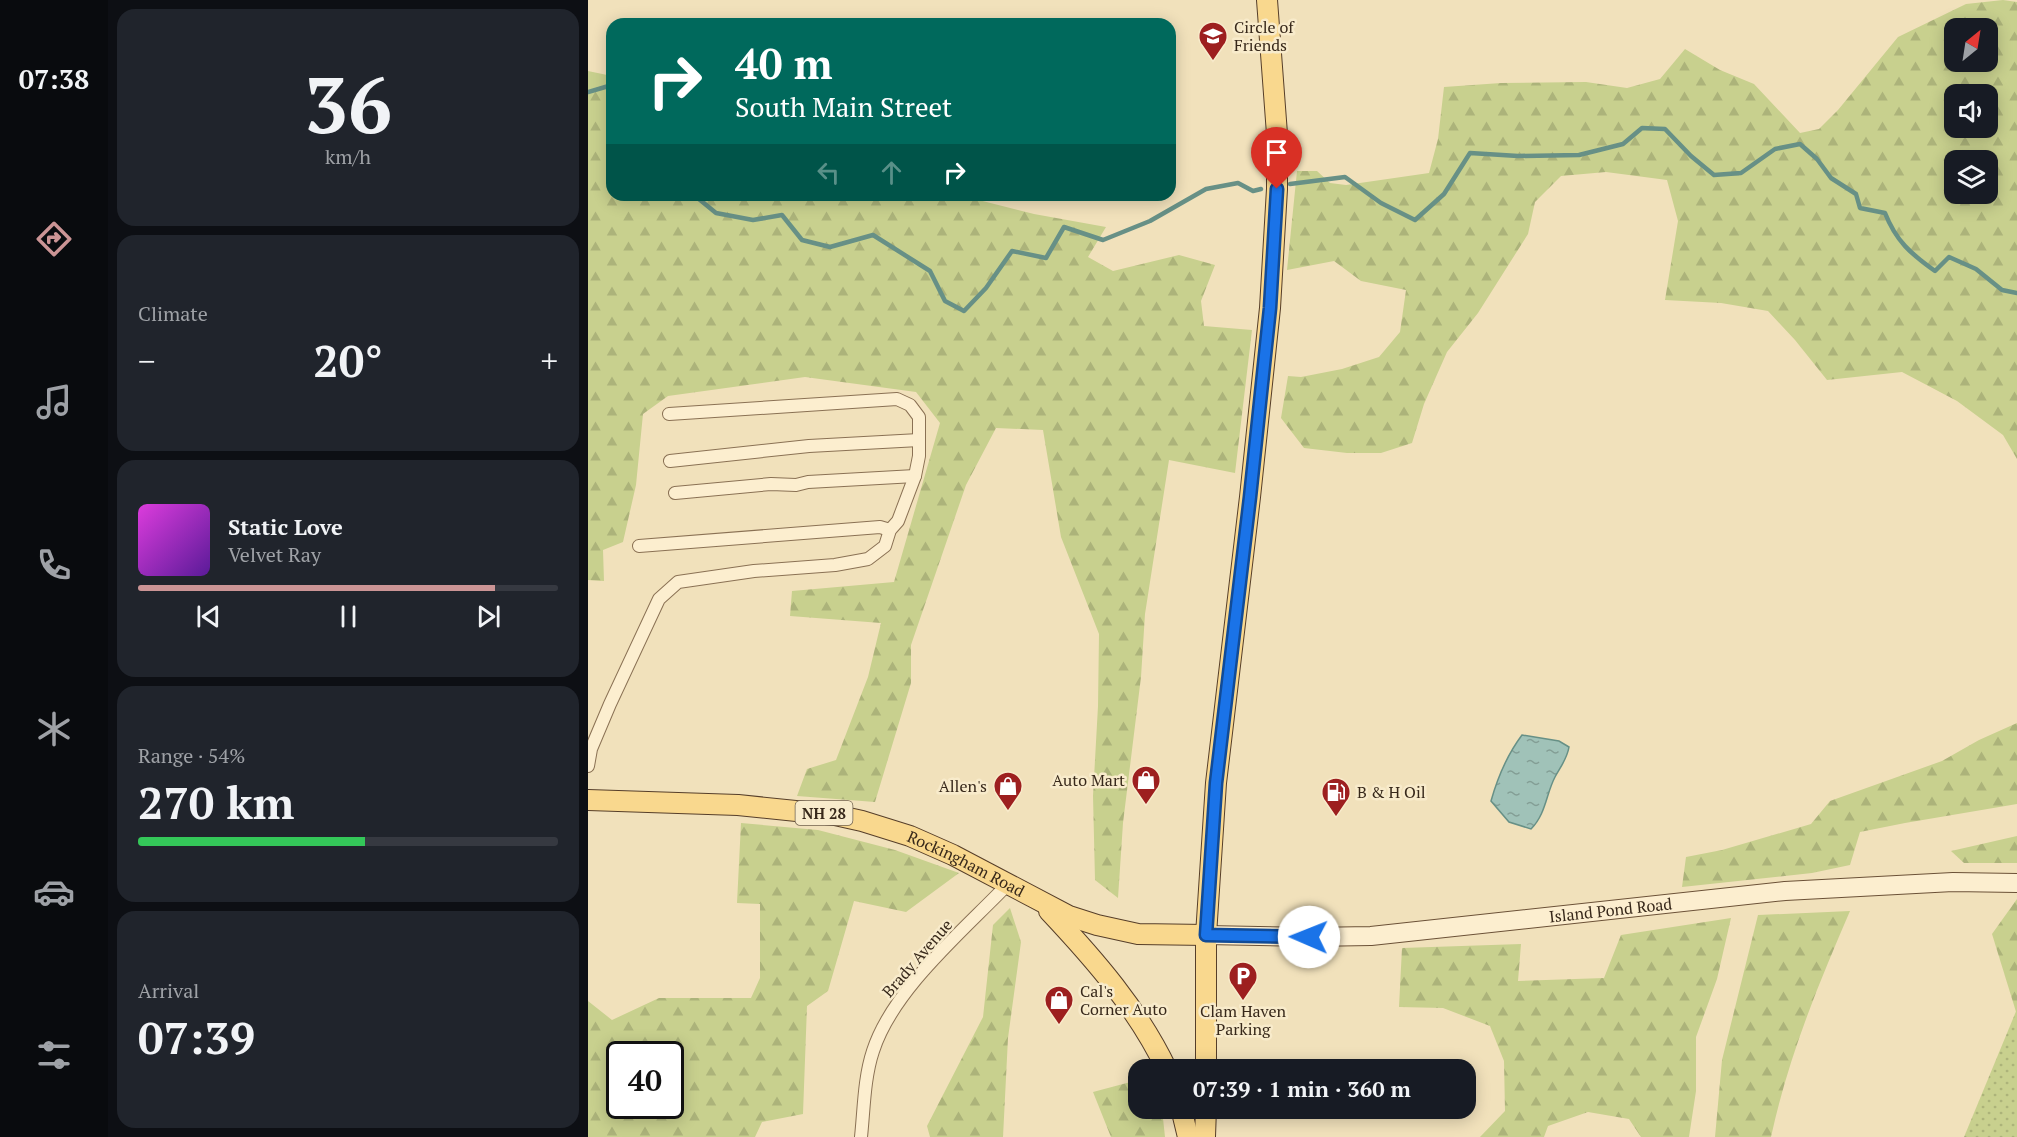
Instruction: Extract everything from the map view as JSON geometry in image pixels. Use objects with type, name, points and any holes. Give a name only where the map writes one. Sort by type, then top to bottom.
[{"type":"main road","points":[[1206,1059],[1206,935],[1216,783],[1270,308],[1277,189],[1277,134],[1267,0]]},
{"type":"main road","name":"Rockingham Road","points":[[588,800],[761,807],[835,815],[910,836],[953,855],[1069,916],[1117,931],[1138,934],[1206,935]]},
{"type":"main road","name":"NH 28","points":[[1041,902],[1088,953],[1126,1000],[1161,1059]]},
{"type":"main road","points":[[1184,1119],[1188,1137]]},
{"type":"main road","points":[[1205,1137],[1206,1119]]},
{"type":"street","points":[[588,766],[591,749],[610,704],[659,599],[678,582],[754,571],[835,565],[868,559],[885,546],[915,476],[919,456],[919,417],[910,405],[897,399],[669,414]]},
{"type":"street","points":[[670,461],[809,446],[919,440]]},
{"type":"street","points":[[675,493],[771,484],[796,485],[808,482],[915,476]]},
{"type":"street","points":[[639,546],[880,527],[890,530]]},
{"type":"street","name":"Island Pond Road","points":[[1206,935],[1371,936],[1785,891],[1953,882],[2017,883]]},
{"type":"street","name":"Brady Avenue","points":[[861,1137],[869,1066],[886,1020],[907,989],[1008,884]]},
{"type":"green space","points":[[2003,0],[2017,2],[2017,459],[2003,435],[1957,401],[1902,372],[1827,380],[1768,311],[1721,303],[1665,300],[1678,221],[1667,180],[1606,172],[1561,176],[1535,202],[1528,234],[1478,313],[1447,352],[1424,404],[1412,443],[1381,453],[1347,453],[1304,448],[1281,418],[1288,376],[1301,377],[1342,369],[1379,357],[1400,332],[1406,290],[1361,281],[1334,261],[1287,270],[1297,171],[1317,171],[1330,183],[1346,185],[1429,173],[1438,139],[1444,87],[1501,83],[1586,82],[1627,88],[1660,79],[1685,49],[1720,70],[1754,84],[1800,133],[1819,129],[1838,110],[1898,37],[1966,4]]},
{"type":"green space","points":[[588,71],[606,75],[606,201],[983,201],[1034,214],[1106,227],[1088,257],[1113,271],[1179,255],[1215,265],[1201,301],[1204,326],[1252,330],[1235,473],[1169,460],[1145,614],[1141,677],[1123,823],[1118,898],[1095,880],[1093,796],[1099,634],[1061,537],[1043,430],[996,428],[966,485],[911,645],[911,683],[875,802],[797,796],[807,769],[836,760],[868,677],[881,623],[790,616],[792,591],[894,582],[940,423],[916,392],[805,377],[668,396],[643,414],[636,485],[623,542],[603,550],[604,581],[588,580]]},
{"type":"green space","points":[[2017,723],[2017,804],[1860,832],[1850,865],[1812,873],[1682,887],[1686,857],[1722,850],[1811,824],[1830,801],[1942,761],[1979,740]]},
{"type":"green space","points":[[741,823],[818,830],[895,850],[959,873],[906,912],[854,901],[828,991],[807,1006],[803,1114],[762,1122],[755,1137],[588,1137],[588,1001],[612,1020],[659,998],[751,998],[760,978],[760,904],[737,903]]},
{"type":"green space","points":[[2017,836],[2017,863],[1964,863],[1951,851]]},
{"type":"green space","points":[[2017,899],[2017,1015],[1992,934]]},
{"type":"green space","points":[[1010,908],[1021,942],[1008,1038],[1003,1137],[930,1137],[927,1126],[983,1017],[993,925]]},
{"type":"green space","points":[[1850,911],[1815,994],[1795,1050],[1771,1137],[1715,1137],[1722,1060],[1758,915]]},
{"type":"green space","points":[[1731,918],[1717,979],[1696,1037],[1696,1091],[1689,1137],[1641,1137],[1629,1119],[1588,1112],[1548,1126],[1544,1137],[1480,1137],[1505,1111],[1504,1061],[1490,1026],[1443,1008],[1399,1007],[1402,948],[1521,944],[1518,981],[1604,978],[1621,935]]},
{"type":"green space","points":[[2017,1009],[2017,1137],[1964,1137]]},
{"type":"green space","points":[[1128,1083],[1128,1119],[1163,1119],[1165,1137],[1111,1137],[1093,1092]]},
{"type":"water","points":[[1522,735],[1559,741],[1569,747],[1540,817],[1531,829],[1509,822],[1491,801],[1504,766]]},
{"type":"waterway","points":[[588,92],[606,87]]},
{"type":"waterway","points":[[1290,184],[1345,177],[1381,203],[1415,220],[1444,194],[1470,153],[1518,156],[1579,155],[1623,144],[1642,128],[1665,129],[1691,156],[1714,175],[1741,173],[1775,149],[1800,144],[1817,159],[1831,178],[1856,194],[1860,208],[1885,213],[1905,246],[1935,271],[1949,257],[1976,269],[2002,290],[2017,293]]},
{"type":"waterway","points":[[701,201],[716,213],[753,220],[782,215],[802,240],[830,247],[873,235],[930,271],[945,301],[964,311],[986,288],[1012,251],[1046,258],[1064,227],[1103,240],[1150,221],[1206,189],[1238,183],[1253,191],[1261,189]]},
{"type":"place","name":"Circle of Friends","points":[[1213,62]]},
{"type":"place","name":"Auto Mart","points":[[1146,806]]},
{"type":"place","name":"Allen's","points":[[1008,812]]},
{"type":"place","name":"B & H Oil","points":[[1336,818]]},
{"type":"place","name":"Clam Haven Parking","points":[[1243,1002]]},
{"type":"place","name":"Cal's Corner Auto","points":[[1059,1026]]},
{"type":"route","points":[[1277,189],[1270,308],[1216,783],[1206,935],[1309,937]]}]
